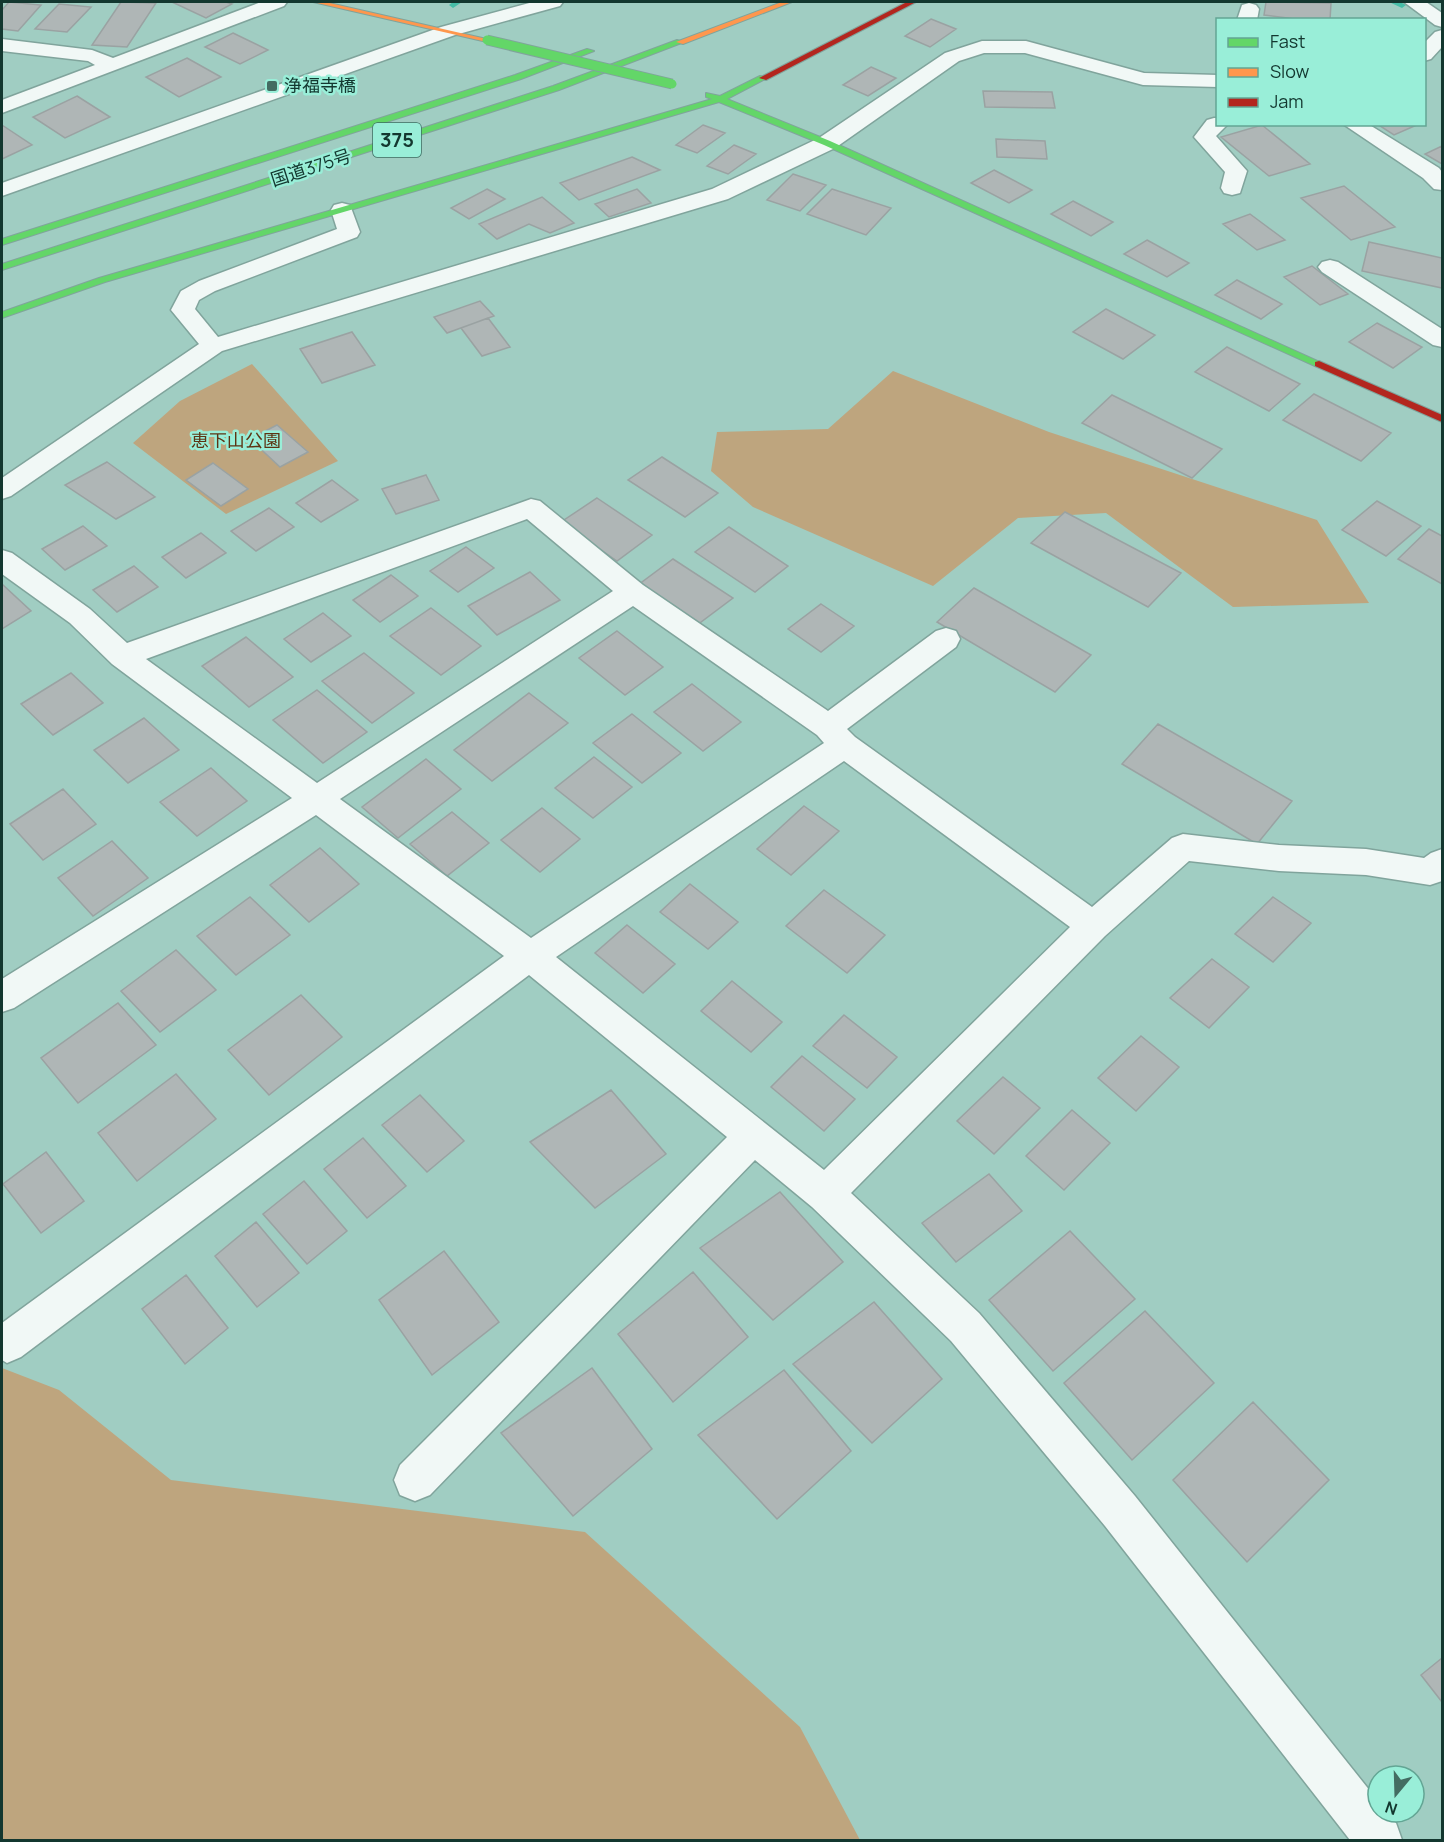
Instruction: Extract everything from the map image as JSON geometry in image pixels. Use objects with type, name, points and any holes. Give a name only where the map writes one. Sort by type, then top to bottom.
[{"type":"main road","points":[[317,2],[487,40],[682,87],[721,99],[827,142],[1443,419]]},
{"type":"main road","name":"国道375号","points":[[2,267],[556,88],[788,2]]},
{"type":"main road","points":[[2,315],[102,280],[721,99],[912,2]]},
{"type":"main road","name":"国道375号","points":[[2,242],[518,77],[605,45]]},
{"type":"street","points":[[2,107],[277,2]]},
{"type":"street","points":[[2,190],[448,31],[553,2]]},
{"type":"street","points":[[1414,2],[1443,21]]},
{"type":"street","points":[[1426,55],[1443,36]]},
{"type":"street","points":[[2,45],[92,56],[113,64]]},
{"type":"street","points":[[2,490],[213,346],[720,194],[827,142],[952,57],[982,47],[1026,47],[1143,79],[1216,81]]},
{"type":"street","points":[[1216,124],[1204,137],[1236,171],[1232,188]]},
{"type":"street","points":[[1356,126],[1431,173],[1443,184]]},
{"type":"street","points":[[213,346],[183,310],[189,296],[207,286],[349,232],[342,210]]},
{"type":"street","points":[[1330,267],[1443,340]]},
{"type":"street","points":[[122,656],[531,508],[633,592],[836,736],[1093,926]]},
{"type":"street","points":[[2,560],[80,616],[122,656],[530,956],[825,1194],[965,1327],[1120,1511],[1379,1840]]},
{"type":"street","points":[[2,997],[318,798],[633,592]]},
{"type":"street","points":[[7,1343],[530,956],[836,736],[946,639]]},
{"type":"street","points":[[825,1194],[1093,926],[1183,847],[1279,858],[1366,862],[1430,872],[1443,862]]},
{"type":"street","points":[[415,1480],[753,1136]]},
{"type":"green space","name":"恵下山公園","points":[[252,364],[338,461],[226,514],[133,443],[180,401]]},
{"type":"green space","points":[[893,371],[1049,432],[1317,520],[1369,603],[1233,607],[1106,513],[1018,518],[933,586],[753,507],[711,471],[717,432],[828,429]]},
{"type":"green space","points":[[2,1368],[59,1390],[171,1480],[585,1532],[800,1727],[860,1840],[2,1840]]},
{"type":"building","points":[[9,2],[41,5],[18,31],[2,29],[2,10]]},
{"type":"building","points":[[121,2],[156,3],[127,47],[92,45]]},
{"type":"building","points":[[172,2],[226,2],[232,4],[206,18]]},
{"type":"building","points":[[1266,2],[1331,3],[1330,18],[1287,18],[1264,15]]},
{"type":"building","points":[[59,4],[91,7],[67,32],[35,29]]},
{"type":"building","points":[[931,19],[956,29],[930,47],[905,36]]},
{"type":"building","points":[[233,33],[268,50],[240,64],[205,47]]},
{"type":"building","points":[[187,58],[221,77],[179,97],[146,77]]},
{"type":"building","points":[[871,67],[896,78],[868,96],[843,85]]},
{"type":"building","points":[[983,91],[1052,92],[1055,108],[985,107]]},
{"type":"building","points":[[77,96],[110,117],[65,138],[33,117]]},
{"type":"building","points":[[2,125],[32,145],[2,159]]},
{"type":"building","points":[[703,125],[725,133],[697,153],[676,145]]},
{"type":"building","points":[[1263,126],[1310,164],[1269,176],[1221,137]]},
{"type":"building","points":[[1380,126],[1414,126],[1394,135]]},
{"type":"building","points":[[996,139],[1045,141],[1047,159],[997,157]]},
{"type":"building","points":[[734,145],[756,154],[728,174],[707,166]]},
{"type":"building","points":[[1442,146],[1442,164],[1425,154]]},
{"type":"building","points":[[632,157],[660,170],[579,200],[560,183]]},
{"type":"building","points":[[994,170],[1032,190],[1009,203],[971,183]]},
{"type":"building","points":[[793,174],[826,185],[800,211],[767,200]]},
{"type":"building","points":[[1344,186],[1395,227],[1351,240],[1301,198]]},
{"type":"building","points":[[487,189],[505,199],[469,219],[451,208]]},
{"type":"building","points":[[637,189],[651,203],[609,217],[595,204]]},
{"type":"building","points":[[832,189],[891,208],[866,235],[807,214]]},
{"type":"building","points":[[542,197],[574,223],[550,233],[529,224],[497,239],[479,224]]},
{"type":"building","points":[[1073,201],[1113,222],[1091,236],[1051,214]]},
{"type":"building","points":[[1250,214],[1285,240],[1257,250],[1223,224]]},
{"type":"building","points":[[1147,240],[1189,263],[1167,277],[1124,254]]},
{"type":"building","points":[[1369,242],[1442,258],[1442,288],[1362,271]]},
{"type":"building","points":[[1312,266],[1348,294],[1320,305],[1284,277]]},
{"type":"building","points":[[1237,280],[1282,304],[1261,319],[1215,295]]},
{"type":"building","points":[[480,301],[494,316],[447,333],[434,317]]},
{"type":"building","points":[[1106,309],[1155,335],[1123,359],[1073,332]]},
{"type":"building","points":[[488,318],[510,347],[482,356],[461,328]]},
{"type":"building","points":[[1377,323],[1422,347],[1393,368],[1349,342]]},
{"type":"building","points":[[352,332],[375,365],[322,383],[300,349]]},
{"type":"building","points":[[1227,347],[1300,384],[1269,411],[1195,372]]},
{"type":"building","points":[[1314,394],[1391,433],[1361,461],[1283,420]]},
{"type":"building","points":[[1112,395],[1222,449],[1192,478],[1082,423]]},
{"type":"building","points":[[277,425],[308,452],[280,467],[250,439]]},
{"type":"building","points":[[662,457],[718,493],[685,517],[628,480]]},
{"type":"building","points":[[107,462],[155,497],[116,519],[65,485]]},
{"type":"building","points":[[213,463],[248,489],[221,506],[186,480]]},
{"type":"building","points":[[426,475],[439,500],[396,514],[382,489]]},
{"type":"building","points":[[332,480],[358,500],[321,522],[296,503]]},
{"type":"building","points":[[597,498],[652,535],[617,561],[561,522]]},
{"type":"building","points":[[1377,501],[1421,526],[1386,556],[1342,530]]},
{"type":"building","points":[[269,508],[294,527],[256,551],[231,531]]},
{"type":"building","points":[[1065,512],[1181,573],[1148,607],[1031,543]]},
{"type":"building","points":[[83,526],[107,546],[65,570],[42,549]]},
{"type":"building","points":[[729,527],[788,566],[755,592],[695,552]]},
{"type":"building","points":[[1429,529],[1442,536],[1442,584],[1398,559]]},
{"type":"building","points":[[201,533],[226,553],[186,578],[162,557]]},
{"type":"building","points":[[466,547],[494,568],[458,592],[430,571]]},
{"type":"building","points":[[673,559],[733,598],[697,625],[638,585]]},
{"type":"building","points":[[134,566],[158,587],[117,612],[93,590]]},
{"type":"building","points":[[530,572],[560,600],[497,635],[468,606]]},
{"type":"building","points":[[391,575],[418,596],[380,622],[353,600]]},
{"type":"building","points":[[2,584],[31,611],[2,629]]},
{"type":"building","points":[[974,588],[1091,655],[1055,692],[937,622]]},
{"type":"building","points":[[821,604],[854,626],[821,652],[788,629]]},
{"type":"building","points":[[431,608],[481,646],[441,675],[390,636]]},
{"type":"building","points":[[323,613],[351,636],[311,662],[284,639]]},
{"type":"building","points":[[617,631],[663,667],[625,695],[579,658]]},
{"type":"building","points":[[246,637],[293,677],[249,707],[202,666]]},
{"type":"building","points":[[364,653],[414,693],[372,723],[322,681]]},
{"type":"building","points":[[71,673],[103,703],[53,735],[21,704]]},
{"type":"building","points":[[692,684],[741,722],[703,751],[654,712]]},
{"type":"building","points":[[317,690],[367,732],[323,763],[273,720]]},
{"type":"building","points":[[529,693],[568,723],[492,781],[454,750]]},
{"type":"building","points":[[632,714],[681,753],[642,783],[593,743]]},
{"type":"building","points":[[144,718],[179,750],[128,783],[94,750]]},
{"type":"building","points":[[1158,724],[1292,801],[1257,844],[1122,764]]},
{"type":"building","points":[[594,757],[632,787],[593,818],[555,788]]},
{"type":"building","points":[[426,759],[461,789],[398,838],[362,807]]},
{"type":"building","points":[[211,768],[247,801],[197,836],[160,802]]},
{"type":"building","points":[[63,789],[96,824],[43,860],[10,824]]},
{"type":"building","points":[[804,806],[839,831],[791,875],[757,849]]},
{"type":"building","points":[[542,808],[580,839],[540,872],[501,840]]},
{"type":"building","points":[[452,812],[489,843],[447,876],[410,844]]},
{"type":"building","points":[[112,841],[148,878],[93,916],[58,878]]},
{"type":"building","points":[[320,848],[359,884],[309,922],[270,885]]},
{"type":"building","points":[[690,884],[738,922],[708,949],[660,912]]},
{"type":"building","points":[[824,890],[885,935],[847,973],[786,926]]},
{"type":"building","points":[[250,897],[290,935],[236,975],[197,936]]},
{"type":"building","points":[[1273,897],[1311,923],[1273,962],[1235,934]]},
{"type":"building","points":[[627,925],[675,964],[643,993],[595,953]]},
{"type":"building","points":[[176,950],[216,990],[160,1032],[121,991]]},
{"type":"building","points":[[1212,959],[1249,987],[1209,1028],[1170,998]]},
{"type":"building","points":[[732,981],[782,1022],[751,1052],[701,1011]]},
{"type":"building","points":[[301,995],[342,1037],[269,1095],[228,1050]]},
{"type":"building","points":[[118,1003],[156,1045],[78,1103],[41,1058]]},
{"type":"building","points":[[844,1015],[897,1057],[867,1088],[813,1046]]},
{"type":"building","points":[[1141,1036],[1179,1067],[1136,1111],[1098,1078]]},
{"type":"building","points":[[802,1056],[855,1099],[824,1131],[771,1087]]},
{"type":"building","points":[[176,1074],[216,1119],[137,1181],[98,1133]]},
{"type":"building","points":[[1003,1077],[1040,1108],[994,1154],[957,1121]]},
{"type":"building","points":[[611,1090],[666,1154],[595,1208],[530,1142]]},
{"type":"building","points":[[420,1095],[464,1141],[427,1172],[382,1125]]},
{"type":"building","points":[[1072,1110],[1110,1143],[1064,1190],[1026,1156]]},
{"type":"building","points":[[363,1138],[406,1186],[367,1218],[324,1169]]},
{"type":"building","points":[[46,1152],[84,1201],[41,1233],[3,1184]]},
{"type":"building","points":[[989,1174],[1022,1211],[956,1262],[922,1223]]},
{"type":"building","points":[[304,1181],[347,1231],[307,1264],[263,1214]]},
{"type":"building","points":[[780,1192],[843,1262],[773,1320],[700,1248]]},
{"type":"building","points":[[256,1222],[299,1273],[257,1307],[215,1256]]},
{"type":"building","points":[[1070,1231],[1135,1299],[1053,1371],[989,1300]]},
{"type":"building","points":[[444,1251],[499,1322],[432,1375],[379,1300]]},
{"type":"building","points":[[693,1272],[748,1337],[673,1402],[618,1334]]},
{"type":"building","points":[[186,1275],[228,1328],[185,1364],[142,1309]]},
{"type":"building","points":[[874,1302],[942,1379],[872,1443],[793,1364]]},
{"type":"building","points":[[1145,1311],[1214,1383],[1132,1460],[1064,1383]]},
{"type":"building","points":[[592,1368],[652,1449],[573,1516],[501,1433]]},
{"type":"building","points":[[784,1370],[851,1451],[777,1519],[698,1435]]},
{"type":"building","points":[[1253,1402],[1329,1480],[1247,1562],[1173,1480]]},
{"type":"building","points":[[1442,1658],[1442,1702],[1421,1675]]},
{"type":"waterway","points":[[453,5],[458,2]]},
{"type":"waterway","points":[[1393,2],[1402,5]]},
{"type":"traffic: fast","points":[[487,40],[672,84]]},
{"type":"traffic: fast","points":[[2,267],[556,88],[680,42]]},
{"type":"traffic: fast","points":[[2,242],[518,77],[590,51]]},
{"type":"traffic: fast","points":[[2,315],[102,280],[721,99],[763,78]]},
{"type":"traffic: fast","points":[[709,95],[827,143],[1319,364]]},
{"type":"traffic: slow","points":[[317,2],[487,40]]},
{"type":"traffic: slow","points":[[680,42],[788,2]]},
{"type":"traffic: jam","points":[[763,78],[912,2]]},
{"type":"traffic: jam","points":[[1319,364],[1442,419]]},
{"type":"place","name":"浄福寺橋","points":[[272,86]]}]
